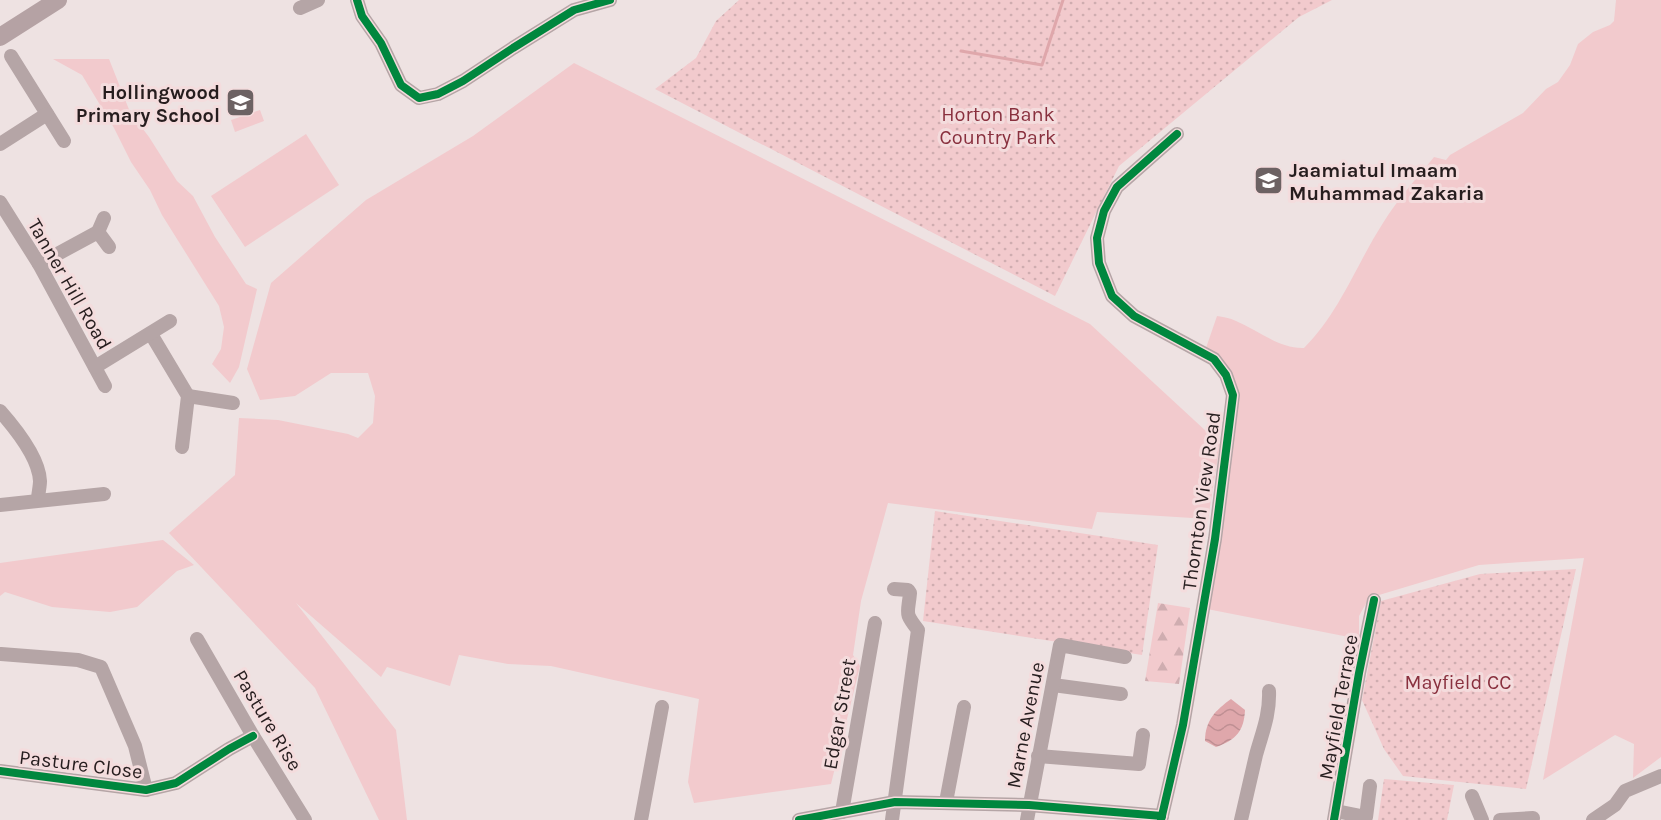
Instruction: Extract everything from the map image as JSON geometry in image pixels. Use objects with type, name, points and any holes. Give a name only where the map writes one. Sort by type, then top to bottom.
[{"type":"street","points":[[0,37],[57,0]]},
{"type":"street","points":[[300,8],[318,0]]},
{"type":"street","points":[[357,0],[362,16],[381,43],[401,85],[419,98],[438,94],[463,81],[574,10],[610,0]]},
{"type":"street","points":[[11,56],[64,141]]},
{"type":"street","points":[[0,144],[47,114]]},
{"type":"street","name":"Thornton View Road","points":[[1161,818],[1182,725],[1215,539],[1233,395],[1226,375],[1214,359],[1134,316],[1113,296],[1099,263],[1097,238],[1104,211],[1117,187],[1177,134]]},
{"type":"street","name":"Tanner Hill Road","points":[[0,202],[39,264],[105,386]]},
{"type":"street","points":[[39,264],[98,232],[104,218]]},
{"type":"street","points":[[98,232],[109,247]]},
{"type":"street","points":[[95,367],[170,321]]},
{"type":"street","points":[[151,334],[188,396],[182,447]]},
{"type":"street","points":[[188,396],[233,403]]},
{"type":"street","points":[[0,411],[27,446],[37,468],[40,481],[38,500]]},
{"type":"street","points":[[0,505],[104,494]]},
{"type":"street","points":[[892,820],[918,630],[910,622],[908,615],[910,593],[908,590],[894,589]]},
{"type":"street","name":"Mayfield Terrace","points":[[1370,786],[1366,817],[1335,815],[1374,600]]},
{"type":"street","name":"Edgar Street","points":[[842,812],[875,623]]},
{"type":"street","name":"Pasture Rise","points":[[197,639],[305,820]]},
{"type":"street","name":"Marne Avenue","points":[[1027,820],[1060,645],[1125,657]]},
{"type":"street","points":[[1,654],[78,660],[101,667],[135,746],[146,790]]},
{"type":"street","points":[[1053,685],[1121,694]]},
{"type":"street","points":[[1241,820],[1257,753],[1268,722],[1269,691]]},
{"type":"street","points":[[641,820],[662,707]]},
{"type":"street","points":[[946,802],[964,707]]},
{"type":"street","points":[[1038,756],[1139,764],[1143,735]]},
{"type":"street","name":"Pasture Close","points":[[0,771],[146,790],[176,783],[253,736]]},
{"type":"street","points":[[1593,820],[1614,805],[1625,791],[1661,776]]},
{"type":"street","points":[[1472,796],[1482,820]]},
{"type":"street","points":[[799,820],[895,802],[1029,806],[1161,818]]},
{"type":"street","points":[[1500,820],[1533,818]]},
{"type":"green space","name":"Horton Bank Country Park","points":[[739,0],[1332,0],[1299,17],[1119,166],[1055,296],[655,89],[696,58],[716,21]]},
{"type":"green space","points":[[1616,0],[1661,0],[1661,757],[1633,778],[1634,744],[1615,735],[1543,780],[1584,558],[1479,565],[1369,598],[1359,616],[1359,639],[1207,609],[1234,410],[1222,369],[1206,348],[1217,316],[1234,320],[1286,345],[1304,348],[1338,304],[1389,214],[1434,157],[1446,160],[1450,155],[1523,113],[1546,89],[1558,82],[1570,65],[1578,44],[1593,32],[1614,21]]},
{"type":"green space","points":[[53,59],[109,59],[130,112],[177,181],[193,196],[215,237],[246,284],[257,289],[239,367],[230,383],[212,364],[221,349],[224,327],[219,306],[162,215],[150,190],[131,162],[114,128],[82,75]]},
{"type":"green space","points":[[574,63],[1090,324],[1220,444],[1208,519],[1097,512],[1092,529],[888,503],[861,601],[853,655],[860,666],[831,784],[694,803],[688,782],[699,699],[551,666],[508,664],[459,655],[450,686],[387,667],[381,677],[296,603],[396,730],[407,820],[379,820],[315,688],[169,533],[235,475],[239,418],[278,420],[358,438],[373,423],[375,396],[368,373],[331,373],[295,396],[260,400],[247,369],[271,283],[366,200],[473,136]]},
{"type":"green space","points":[[260,110],[264,121],[235,132],[231,120]]},
{"type":"green space","points":[[306,134],[339,185],[245,247],[211,196]]},
{"type":"green space","points":[[935,511],[1158,545],[1142,655],[923,621]]},
{"type":"green space","points":[[163,540],[194,565],[177,571],[137,607],[110,612],[52,607],[5,592],[0,596],[0,563]]},
{"type":"green space","name":"Mayfield CC","points":[[1576,569],[1526,789],[1403,776],[1384,749],[1362,700],[1381,601],[1480,574]]},
{"type":"green space","points":[[1158,603],[1190,608],[1179,684],[1145,681]]},
{"type":"green space","points":[[1384,779],[1454,785],[1447,820],[1378,820]]},
{"type":"water","points":[[1231,699],[1245,710],[1243,724],[1234,738],[1216,747],[1205,741],[1207,727],[1216,712]]},
{"type":"waterway","points":[[961,51],[1042,65],[1063,0]]},
{"type":"cycle path","points":[[357,0],[362,16],[381,43],[401,85],[419,98],[438,94],[463,81],[574,10],[610,0]]},
{"type":"cycle path","points":[[1161,820],[1183,725],[1215,539],[1233,395],[1226,375],[1214,359],[1134,316],[1112,296],[1099,263],[1097,238],[1104,211],[1117,187],[1177,134]]},
{"type":"cycle path","points":[[1334,820],[1374,600]]},
{"type":"cycle path","points":[[0,771],[146,790],[176,783],[253,736]]},
{"type":"cycle path","points":[[799,820],[895,802],[1029,805],[1162,816]]},
{"type":"place","name":"Hollingwood Primary School","points":[[241,103]]},
{"type":"place","name":"Jaamiatul Imaam Muhammad Zakaria","points":[[1268,181]]}]
